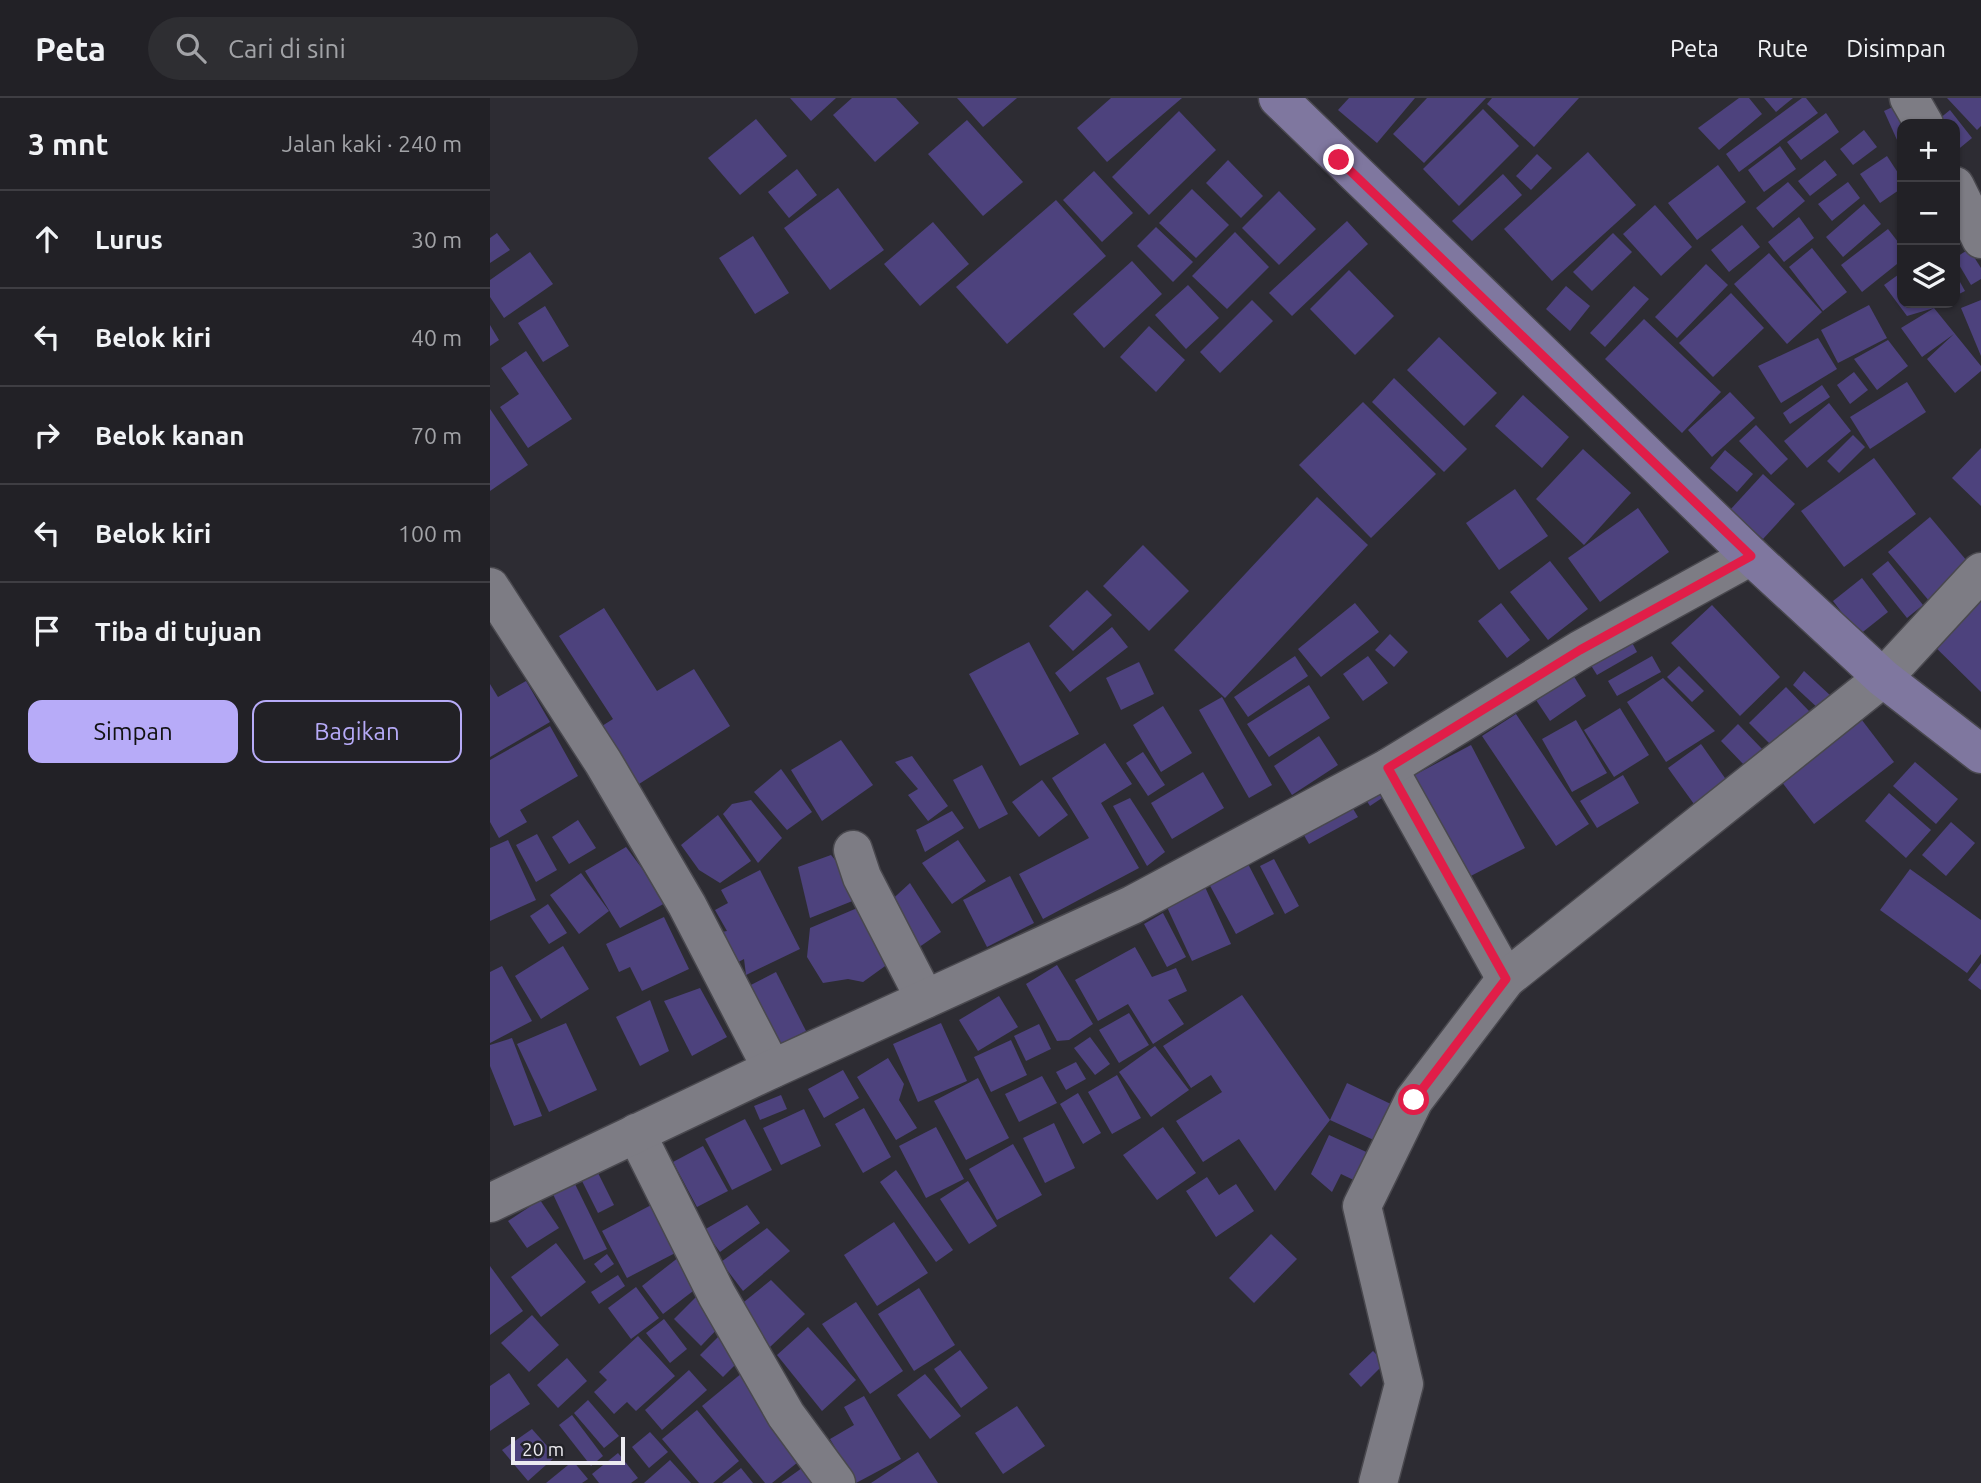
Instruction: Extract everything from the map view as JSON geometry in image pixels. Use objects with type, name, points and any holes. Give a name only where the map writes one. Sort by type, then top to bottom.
[{"type":"main road","points":[[1278,98],[1751,556],[1884,678],[1981,754]]},
{"type":"street","points":[[1909,98],[1921,119]]},
{"type":"street","points":[[1960,196],[1981,239]]},
{"type":"street","points":[[490,1203],[772,1069],[1132,905],[1388,768],[1580,650],[1751,556]]},
{"type":"street","points":[[1378,1483],[1404,1384],[1362,1206],[1414,1100],[1506,979],[1884,678],[1981,572]]},
{"type":"street","points":[[490,587],[610,774],[687,905],[772,1069]]},
{"type":"street","points":[[1388,768],[1506,979]]},
{"type":"street","points":[[853,850],[862,877],[925,999]]},
{"type":"street","points":[[636,1133],[717,1295],[786,1415],[836,1483]]},
{"type":"building","points":[[790,98],[836,98],[811,121]]},
{"type":"building","points":[[852,98],[896,98],[919,123],[875,162],[833,115]]},
{"type":"building","points":[[957,98],[1017,98],[983,127]]},
{"type":"building","points":[[1111,98],[1182,98],[1107,162],[1077,128]]},
{"type":"building","points":[[1349,98],[1415,98],[1377,143],[1338,110]]},
{"type":"building","points":[[1427,98],[1486,98],[1424,163],[1393,134]]},
{"type":"building","points":[[1492,98],[1579,98],[1534,147],[1487,104]]},
{"type":"building","points":[[1739,98],[1749,98],[1762,114],[1719,150],[1698,128]]},
{"type":"building","points":[[1764,98],[1793,98],[1776,112]]},
{"type":"building","points":[[1802,98],[1806,98],[1818,113],[1739,172],[1726,154]]},
{"type":"building","points":[[1947,98],[1981,98],[1981,126],[1977,130]]},
{"type":"building","points":[[1901,103],[1902,119],[1897,119],[1897,140],[1884,111]]},
{"type":"building","points":[[1483,109],[1519,146],[1459,206],[1423,169]]},
{"type":"building","points":[[1950,110],[1957,119],[1939,119]]},
{"type":"building","points":[[1179,111],[1216,150],[1149,215],[1112,177]]},
{"type":"building","points":[[1826,113],[1839,132],[1801,160],[1787,142]]},
{"type":"building","points":[[756,119],[787,156],[740,195],[708,158]]},
{"type":"building","points":[[967,120],[1023,182],[983,216],[928,154]]},
{"type":"building","points":[[1960,123],[1972,138],[1960,148]]},
{"type":"building","points":[[1864,130],[1877,147],[1853,165],[1840,149]]},
{"type":"building","points":[[1780,146],[1796,169],[1764,192],[1748,170]]},
{"type":"building","points":[[1588,152],[1636,205],[1552,281],[1504,229]]},
{"type":"building","points":[[1537,154],[1552,168],[1531,190],[1516,176]]},
{"type":"building","points":[[1887,156],[1897,171],[1897,191],[1880,203],[1860,174]]},
{"type":"building","points":[[1228,160],[1263,196],[1241,218],[1206,183]]},
{"type":"building","points":[[1825,160],[1837,175],[1810,196],[1798,181]]},
{"type":"building","points":[[1718,165],[1746,202],[1697,240],[1668,203]]},
{"type":"building","points":[[797,169],[817,195],[789,218],[768,192]]},
{"type":"building","points":[[1094,171],[1133,213],[1102,242],[1063,200]]},
{"type":"building","points":[[1503,174],[1522,195],[1472,241],[1452,221]]},
{"type":"building","points":[[1788,182],[1805,201],[1773,228],[1756,208]]},
{"type":"building","points":[[1848,182],[1860,198],[1832,221],[1818,204]]},
{"type":"building","points":[[838,188],[884,250],[830,290],[784,228]]},
{"type":"building","points":[[1192,189],[1229,225],[1196,258],[1159,223]]},
{"type":"building","points":[[1279,191],[1316,229],[1279,265],[1242,228]]},
{"type":"building","points":[[1056,200],[1106,256],[1007,344],[956,287]]},
{"type":"building","points":[[1864,204],[1881,224],[1843,257],[1826,237]]},
{"type":"building","points":[[1655,205],[1692,247],[1661,276],[1623,234]]},
{"type":"building","points":[[1799,217],[1814,238],[1784,262],[1768,242]]},
{"type":"building","points":[[1347,221],[1368,244],[1292,316],[1269,293]]},
{"type":"building","points":[[933,222],[969,264],[920,306],[884,264]]},
{"type":"building","points":[[1742,225],[1760,247],[1729,272],[1711,250]]},
{"type":"building","points":[[1156,227],[1193,262],[1173,282],[1137,246]]},
{"type":"building","points":[[1888,229],[1897,241],[1897,264],[1862,292],[1841,265]]},
{"type":"building","points":[[1235,232],[1269,267],[1227,309],[1192,276]]},
{"type":"building","points":[[497,233],[510,250],[490,263],[490,238]]},
{"type":"building","points":[[1613,233],[1632,252],[1592,291],[1573,272]]},
{"type":"building","points":[[753,236],[789,293],[755,314],[719,258]]},
{"type":"building","points":[[1812,248],[1847,292],[1823,311],[1789,267]]},
{"type":"building","points":[[1969,249],[1981,268],[1981,279],[1971,285],[1960,266],[1960,255]]},
{"type":"building","points":[[530,252],[553,284],[504,318],[490,297],[490,280]]},
{"type":"building","points":[[1769,253],[1822,312],[1787,344],[1734,284]]},
{"type":"building","points":[[1132,261],[1162,294],[1104,348],[1073,314]]},
{"type":"building","points":[[1706,264],[1728,285],[1677,338],[1655,317]]},
{"type":"building","points":[[1349,270],[1394,316],[1355,355],[1310,309]]},
{"type":"building","points":[[1897,276],[1897,303],[1884,285]]},
{"type":"building","points":[[1188,285],[1219,318],[1186,349],[1155,315]]},
{"type":"building","points":[[1566,286],[1590,306],[1570,331],[1546,309]]},
{"type":"building","points":[[1634,286],[1649,299],[1605,347],[1590,333]]},
{"type":"building","points":[[1731,293],[1764,328],[1713,377],[1679,343]]},
{"type":"building","points":[[1252,300],[1273,321],[1220,373],[1200,352]]},
{"type":"building","points":[[1981,300],[1981,356],[1961,308]]},
{"type":"building","points":[[1869,305],[1887,338],[1838,363],[1821,330]]},
{"type":"building","points":[[545,306],[569,346],[543,362],[518,323]]},
{"type":"building","points":[[1901,308],[1934,308],[1907,316]]},
{"type":"building","points":[[1934,308],[1981,366],[1981,371],[1955,393],[1927,359],[1954,334],[1922,357],[1901,328]]},
{"type":"building","points":[[1644,319],[1721,392],[1682,433],[1605,359]]},
{"type":"building","points":[[490,325],[499,340],[490,346]]},
{"type":"building","points":[[1149,326],[1185,360],[1156,392],[1120,357]]},
{"type":"building","points":[[1439,337],[1497,393],[1464,426],[1407,370]]},
{"type":"building","points":[[1818,338],[1837,369],[1781,403],[1758,366]]},
{"type":"building","points":[[1888,340],[1908,366],[1877,390],[1854,359]]},
{"type":"building","points":[[526,351],[572,419],[528,448],[500,407],[519,394],[501,368]]},
{"type":"building","points":[[1854,372],[1868,390],[1850,404],[1837,385]]},
{"type":"building","points":[[1394,378],[1467,449],[1444,472],[1372,402]]},
{"type":"building","points":[[1907,382],[1926,412],[1870,449],[1850,417]]},
{"type":"building","points":[[1822,385],[1830,397],[1790,424],[1783,413]]},
{"type":"building","points":[[1730,392],[1755,418],[1712,457],[1688,430]]},
{"type":"building","points":[[1523,395],[1569,437],[1542,468],[1495,426]]},
{"type":"building","points":[[1363,402],[1436,474],[1371,538],[1299,465]]},
{"type":"building","points":[[1829,403],[1851,431],[1807,468],[1784,441]]},
{"type":"building","points":[[490,409],[528,465],[490,491]]},
{"type":"building","points":[[1756,425],[1788,459],[1771,475],[1739,441]]},
{"type":"building","points":[[1853,435],[1865,447],[1839,473],[1827,461]]},
{"type":"building","points":[[1981,448],[1981,506],[1952,478]]},
{"type":"building","points":[[1583,449],[1631,493],[1584,545],[1536,499]]},
{"type":"building","points":[[1725,450],[1753,474],[1737,492],[1710,468]]},
{"type":"building","points":[[1874,458],[1916,514],[1844,567],[1801,511]]},
{"type":"building","points":[[1763,474],[1795,504],[1763,539],[1730,510]]},
{"type":"building","points":[[1515,489],[1548,536],[1499,570],[1466,523]]},
{"type":"building","points":[[1317,497],[1368,545],[1225,698],[1174,650]]},
{"type":"building","points":[[1638,508],[1669,552],[1600,602],[1568,558]]},
{"type":"building","points":[[1930,517],[1972,567],[1930,602],[1888,552]]},
{"type":"building","points":[[1143,545],[1189,591],[1149,631],[1103,586]]},
{"type":"building","points":[[1550,561],[1588,609],[1548,640],[1510,592]]},
{"type":"building","points":[[1888,561],[1923,605],[1907,618],[1872,574]]},
{"type":"building","points":[[1862,578],[1888,612],[1859,635],[1833,601]]},
{"type":"building","points":[[1981,582],[1981,692],[1926,638]]},
{"type":"building","points":[[1087,590],[1112,615],[1073,651],[1049,626]]},
{"type":"building","points":[[1355,603],[1379,632],[1321,677],[1298,649]]},
{"type":"building","points":[[1501,603],[1530,640],[1507,658],[1478,621]]},
{"type":"building","points":[[1712,605],[1780,677],[1740,716],[1671,643]]},
{"type":"building","points":[[604,608],[657,691],[694,669],[730,726],[639,784],[602,726],[613,719],[559,636]]},
{"type":"building","points":[[1112,627],[1128,647],[1070,692],[1055,673]]},
{"type":"building","points":[[1390,634],[1408,652],[1394,667],[1375,650]]},
{"type":"building","points":[[1628,635],[1637,652],[1597,675],[1587,659]]},
{"type":"building","points":[[1029,642],[1079,734],[1020,766],[969,674]]},
{"type":"building","points":[[1295,656],[1308,676],[1248,717],[1234,697]]},
{"type":"building","points":[[1368,656],[1388,683],[1363,701],[1343,674]]},
{"type":"building","points":[[1652,656],[1661,672],[1617,696],[1608,681]]},
{"type":"building","points":[[1139,662],[1154,694],[1121,710],[1106,678]]},
{"type":"building","points":[[1679,666],[1704,691],[1692,702],[1667,677]]},
{"type":"building","points":[[1804,671],[1832,697],[1820,710],[1793,685]]},
{"type":"building","points":[[1573,675],[1586,696],[1550,721],[1536,700]]},
{"type":"building","points":[[1663,678],[1715,731],[1666,762],[1627,702]]},
{"type":"building","points":[[526,681],[550,722],[490,757],[490,684],[498,697]]},
{"type":"building","points":[[1309,685],[1330,718],[1269,757],[1247,724]]},
{"type":"building","points":[[1786,687],[1810,712],[1774,748],[1749,723]]},
{"type":"building","points":[[1222,697],[1272,785],[1249,798],[1199,710]]},
{"type":"building","points":[[1163,706],[1192,753],[1161,772],[1133,725]]},
{"type":"building","points":[[1620,708],[1649,755],[1614,777],[1584,730]]},
{"type":"building","points":[[1855,711],[1894,762],[1814,824],[1775,773]]},
{"type":"building","points":[[1516,714],[1589,824],[1556,846],[1482,736]]},
{"type":"building","points":[[1576,720],[1607,773],[1572,792],[1542,739]]},
{"type":"building","points":[[1738,724],[1764,751],[1747,768],[1721,741]]},
{"type":"building","points":[[550,726],[578,776],[520,810],[527,822],[499,838],[490,822],[490,760]]},
{"type":"building","points":[[1319,736],[1338,765],[1292,795],[1274,766]]},
{"type":"building","points":[[841,740],[873,785],[822,821],[791,770]]},
{"type":"building","points":[[1105,743],[1132,784],[1101,803],[1139,868],[1043,919],[1019,874],[1089,838],[1052,778]]},
{"type":"building","points":[[1701,744],[1732,788],[1699,811],[1668,768]]},
{"type":"building","points":[[1471,745],[1525,848],[1463,880],[1409,778]]},
{"type":"building","points":[[1143,752],[1165,785],[1148,796],[1126,763]]},
{"type":"building","points":[[912,756],[948,806],[928,821],[908,795],[918,789],[895,762]]},
{"type":"building","points":[[1915,762],[1958,799],[1936,824],[1893,786]]},
{"type":"building","points":[[982,765],[1008,814],[979,829],[953,780]]},
{"type":"building","points":[[781,769],[812,812],[787,830],[754,792]]},
{"type":"building","points":[[1203,772],[1224,808],[1172,839],[1151,803]]},
{"type":"building","points":[[1623,775],[1639,803],[1597,828],[1580,801]]},
{"type":"building","points":[[1042,780],[1068,815],[1039,837],[1012,802]]},
{"type":"building","points":[[1394,790],[1370,806],[1363,795]]},
{"type":"building","points":[[1889,793],[1931,830],[1906,858],[1865,821]]},
{"type":"building","points":[[1130,798],[1165,852],[1147,866],[1113,806]]},
{"type":"building","points":[[751,800],[782,838],[758,863],[723,814],[732,804]]},
{"type":"building","points":[[1349,802],[1358,817],[1309,844],[1301,830]]},
{"type":"building","points":[[952,811],[964,828],[925,852],[916,830]]},
{"type":"building","points":[[718,815],[751,861],[720,883],[699,870],[681,845]]},
{"type":"building","points":[[578,820],[596,848],[569,864],[552,837]]},
{"type":"building","points":[[1951,822],[1975,843],[1946,876],[1922,855]]},
{"type":"building","points":[[537,834],[557,870],[536,882],[516,845]]},
{"type":"building","points":[[508,840],[536,900],[490,921],[490,848]]},
{"type":"building","points":[[958,840],[986,881],[952,904],[922,863]]},
{"type":"building","points":[[626,847],[667,902],[620,928],[585,871]]},
{"type":"building","points":[[831,855],[865,896],[810,918],[798,867]]},
{"type":"building","points":[[1274,859],[1299,906],[1285,914],[1260,866]]},
{"type":"building","points":[[1247,862],[1274,914],[1236,934],[1208,882]]},
{"type":"building","points":[[1910,869],[1981,920],[1981,954],[1967,973],[1880,910]]},
{"type":"building","points":[[760,870],[800,949],[746,975],[744,959],[733,965],[716,933],[727,931],[715,910],[728,903],[721,890]]},
{"type":"building","points":[[581,873],[609,911],[579,934],[550,895]]},
{"type":"building","points":[[1010,876],[1034,923],[987,947],[963,900]]},
{"type":"building","points":[[910,883],[941,932],[915,950],[885,906]]},
{"type":"building","points":[[1205,887],[1231,944],[1192,961],[1166,905]]},
{"type":"building","points":[[548,904],[567,933],[549,944],[530,916]]},
{"type":"building","points":[[862,906],[899,956],[863,982],[848,979],[823,983],[807,957],[810,928]]},
{"type":"building","points":[[1163,913],[1186,957],[1167,967],[1144,924]]},
{"type":"building","points":[[664,917],[689,969],[642,991],[630,967],[619,972],[606,944]]},
{"type":"building","points":[[563,946],[589,989],[541,1019],[515,976]]},
{"type":"building","points":[[1135,947],[1152,977],[1176,968],[1187,991],[1168,1000],[1184,1024],[1153,1044],[1128,1004],[1098,1021],[1075,980]]},
{"type":"building","points":[[1981,963],[1981,990],[1968,980]]},
{"type":"building","points":[[1057,965],[1093,1024],[1069,1040],[1057,1041],[1026,984]]},
{"type":"building","points":[[502,966],[532,1021],[490,1043],[490,972]]},
{"type":"building","points":[[776,972],[806,1031],[773,1048],[743,989]]},
{"type":"building","points":[[700,988],[727,1037],[692,1056],[664,1001]]},
{"type":"building","points":[[1242,995],[1330,1120],[1275,1191],[1239,1139],[1203,1162],[1176,1121],[1222,1092],[1211,1075],[1191,1088],[1163,1046]]},
{"type":"building","points":[[999,996],[1018,1027],[978,1051],[959,1020]]},
{"type":"building","points":[[650,1000],[669,1051],[640,1066],[616,1017]]},
{"type":"building","points":[[1129,1013],[1149,1045],[1119,1063],[1099,1030]]},
{"type":"building","points":[[566,1023],[597,1090],[549,1112],[517,1044]]},
{"type":"building","points":[[941,1023],[967,1081],[918,1102],[893,1044]]},
{"type":"building","points":[[1039,1024],[1051,1049],[1026,1061],[1014,1036]]},
{"type":"building","points":[[1090,1037],[1110,1064],[1095,1075],[1074,1048]]},
{"type":"building","points":[[512,1038],[542,1116],[514,1126],[490,1066],[490,1045]]},
{"type":"building","points":[[1011,1040],[1027,1075],[991,1092],[974,1057]]},
{"type":"building","points":[[1155,1046],[1189,1090],[1151,1117],[1119,1072]]},
{"type":"building","points":[[888,1058],[904,1084],[899,1100],[917,1128],[896,1140],[857,1077]]},
{"type":"building","points":[[1076,1062],[1086,1079],[1066,1090],[1056,1072]]},
{"type":"building","points":[[843,1070],[859,1098],[824,1118],[808,1089]]},
{"type":"building","points":[[1117,1075],[1141,1118],[1112,1134],[1088,1092]]},
{"type":"building","points":[[1042,1076],[1057,1103],[1019,1122],[1005,1094]]},
{"type":"building","points":[[978,1078],[1009,1138],[966,1160],[934,1101]]},
{"type":"building","points":[[1347,1083],[1395,1106],[1378,1142],[1330,1120]]},
{"type":"building","points":[[1078,1093],[1101,1133],[1083,1144],[1060,1104]]},
{"type":"building","points":[[781,1095],[787,1109],[760,1120],[754,1106]]},
{"type":"building","points":[[864,1108],[891,1157],[863,1173],[835,1124]]},
{"type":"building","points":[[804,1109],[821,1146],[781,1165],[763,1128]]},
{"type":"building","points":[[745,1119],[772,1170],[732,1190],[705,1139]]},
{"type":"building","points":[[1054,1123],[1075,1168],[1045,1183],[1023,1138]]},
{"type":"building","points":[[936,1127],[964,1179],[926,1198],[899,1146]]},
{"type":"building","points":[[1163,1127],[1196,1173],[1157,1200],[1123,1155]]},
{"type":"building","points":[[1329,1135],[1373,1155],[1360,1183],[1341,1174],[1332,1192],[1311,1174]]},
{"type":"building","points":[[1013,1144],[1042,1195],[997,1220],[969,1169]]},
{"type":"building","points":[[703,1146],[728,1191],[697,1207],[673,1162]]},
{"type":"building","points":[[896,1170],[953,1250],[936,1262],[880,1182]]},
{"type":"building","points":[[598,1173],[614,1205],[598,1213],[582,1181]]},
{"type":"building","points":[[1207,1177],[1219,1195],[1236,1184],[1254,1211],[1216,1237],[1186,1191]]},
{"type":"building","points":[[968,1181],[997,1226],[969,1244],[940,1199]]},
{"type":"building","points":[[574,1182],[607,1249],[584,1260],[552,1192]]},
{"type":"building","points":[[540,1200],[559,1228],[527,1248],[508,1221]]},
{"type":"building","points":[[655,1203],[681,1250],[627,1278],[602,1231]]},
{"type":"building","points":[[747,1205],[760,1223],[720,1252],[704,1230]]},
{"type":"building","points":[[894,1222],[928,1273],[877,1306],[844,1255]]},
{"type":"building","points":[[767,1228],[790,1251],[743,1291],[721,1262]]},
{"type":"building","points":[[1271,1234],[1297,1259],[1254,1303],[1229,1278]]},
{"type":"building","points":[[556,1243],[586,1282],[541,1317],[511,1277]]},
{"type":"building","points":[[607,1254],[614,1264],[601,1273],[594,1264]]},
{"type":"building","points":[[679,1257],[701,1285],[663,1314],[642,1286]]},
{"type":"building","points":[[490,1266],[523,1311],[490,1335]]},
{"type":"building","points":[[618,1275],[625,1286],[599,1304],[591,1292]]},
{"type":"building","points":[[771,1280],[805,1314],[770,1347],[734,1310]]},
{"type":"building","points":[[636,1287],[659,1318],[631,1339],[608,1308]]},
{"type":"building","points":[[919,1288],[955,1345],[914,1371],[878,1314]]},
{"type":"building","points":[[698,1295],[723,1323],[701,1346],[674,1319]]},
{"type":"building","points":[[856,1302],[903,1371],[870,1394],[822,1324]]},
{"type":"building","points":[[532,1315],[559,1345],[529,1372],[501,1343]]},
{"type":"building","points":[[664,1319],[687,1349],[670,1363],[646,1333]]},
{"type":"building","points":[[808,1327],[856,1380],[822,1411],[777,1355]]},
{"type":"building","points":[[726,1329],[749,1351],[723,1377],[700,1355]]},
{"type":"building","points":[[638,1336],[675,1376],[636,1411],[627,1402],[614,1414],[594,1392],[607,1380],[599,1372]]},
{"type":"building","points":[[960,1350],[988,1388],[961,1408],[934,1369]]},
{"type":"building","points":[[1373,1351],[1385,1363],[1361,1387],[1349,1374]]},
{"type":"building","points":[[567,1358],[587,1381],[558,1408],[537,1385]]},
{"type":"building","points":[[689,1370],[707,1390],[662,1430],[645,1410]]},
{"type":"building","points":[[509,1373],[530,1404],[490,1431],[490,1386]]},
{"type":"building","points":[[742,1373],[808,1454],[772,1483],[765,1483],[702,1406]]},
{"type":"building","points":[[925,1374],[961,1416],[930,1439],[897,1395]]},
{"type":"building","points":[[864,1396],[901,1459],[856,1483],[830,1439],[854,1425],[844,1407]]},
{"type":"building","points":[[588,1400],[619,1436],[604,1448],[574,1413]]},
{"type":"building","points":[[1017,1406],[1045,1446],[1003,1474],[975,1433]]},
{"type":"building","points":[[697,1410],[739,1461],[713,1483],[699,1483],[662,1439]]},
{"type":"building","points":[[572,1415],[603,1456],[591,1466],[559,1425]]},
{"type":"building","points":[[532,1429],[556,1456],[528,1481],[502,1450]]},
{"type":"building","points":[[650,1432],[668,1452],[649,1468],[632,1447]]},
{"type":"building","points":[[918,1452],[938,1483],[871,1483]]},
{"type":"building","points":[[618,1453],[638,1478],[631,1483],[599,1483],[592,1474]]},
{"type":"building","points":[[670,1460],[691,1483],[644,1483]]},
{"type":"building","points":[[573,1461],[588,1479],[582,1483],[546,1483]]},
{"type":"building","points":[[741,1468],[753,1483],[722,1483]]},
{"type":"building","points":[[802,1468],[812,1483],[781,1483]]},
{"type":"route","points":[[1339,160],[1751,556],[1580,650],[1388,768],[1506,979],[1414,1100]]}]
